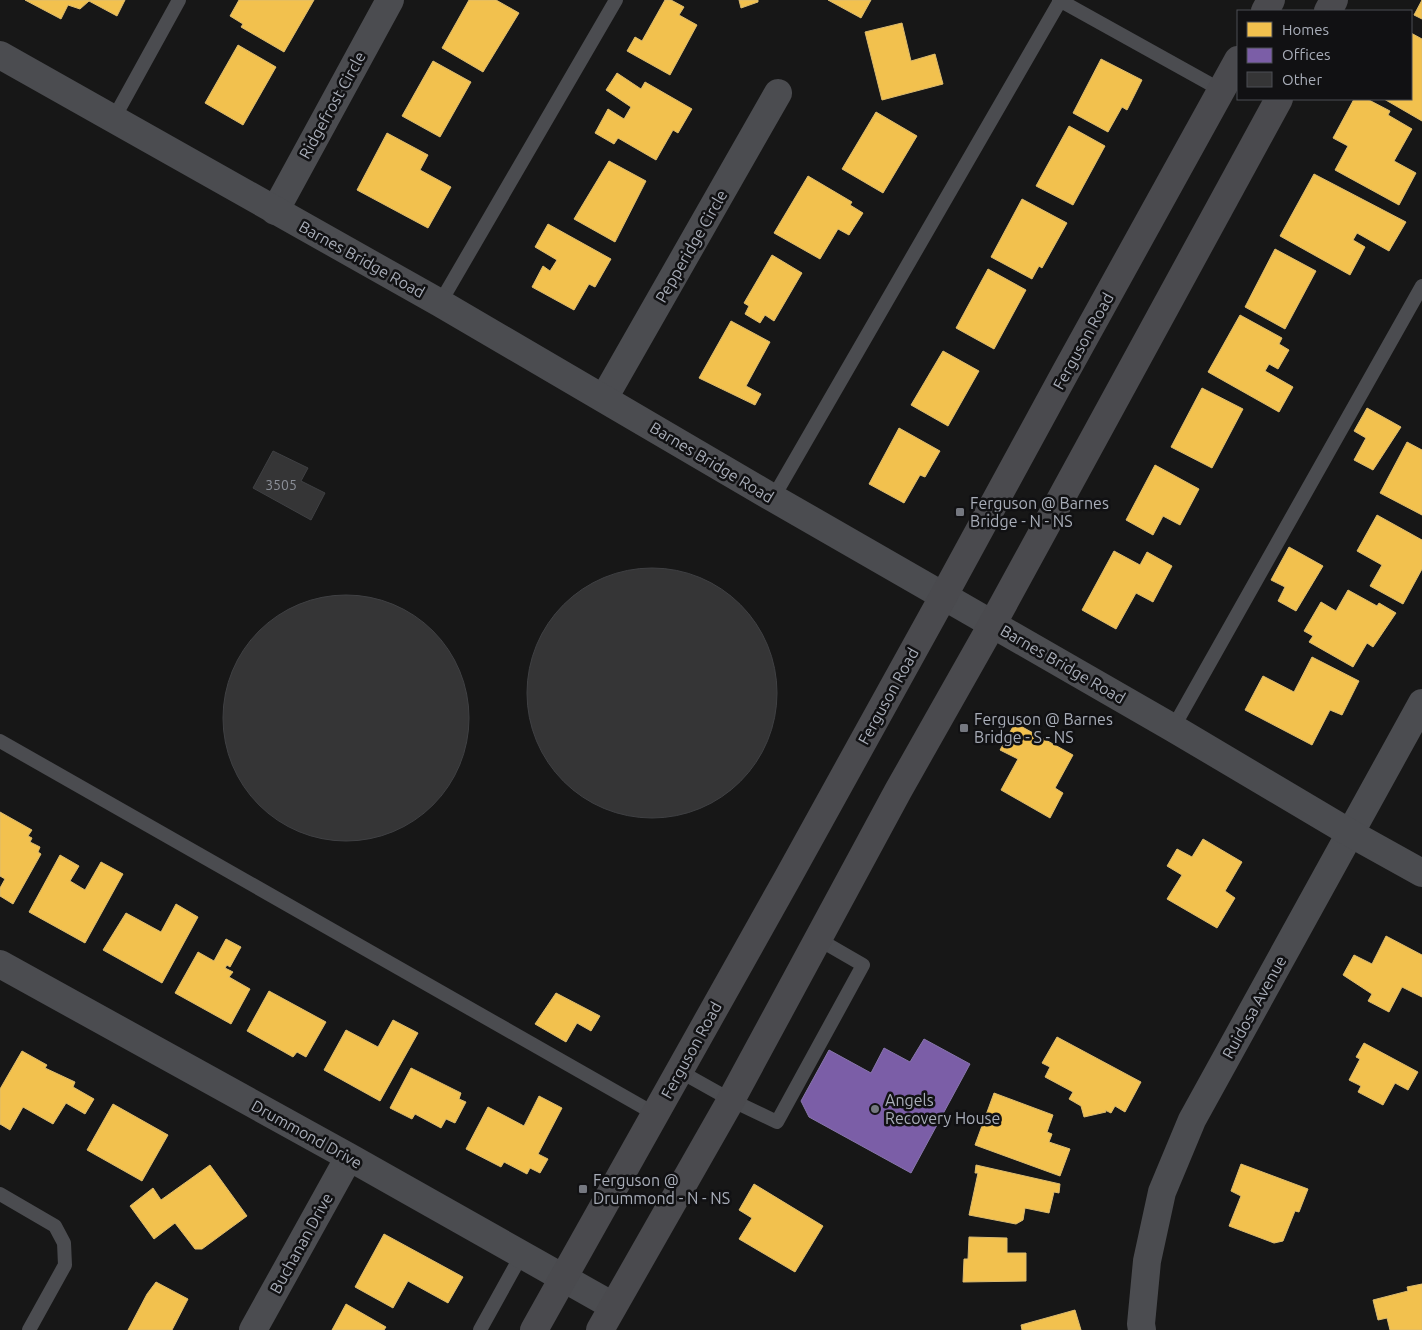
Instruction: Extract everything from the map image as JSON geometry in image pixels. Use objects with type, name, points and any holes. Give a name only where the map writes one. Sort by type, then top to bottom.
[{"type":"main road","name":"Ferguson Road","points":[[534,1330],[681,1072],[738,965],[944,596],[1237,62]]},
{"type":"main road","points":[[600,1330],[731,1100],[898,790],[993,623],[1279,100]]},
{"type":"street","name":"Ridgefrost Circle","points":[[275,210],[390,0]]},
{"type":"street","name":"Barnes Bridge Road","points":[[0,55],[440,302],[773,498],[1174,728],[1350,834],[1422,873]]},
{"type":"street","name":"Pepperidge Circle","points":[[604,398],[778,93]]},
{"type":"street","name":"Ruidosa Avenue","points":[[1142,1330],[1141,1324],[1148,1261],[1162,1192],[1192,1120],[1422,703]]},
{"type":"street","name":"Drummond Drive","points":[[2,970],[349,1157],[613,1306]]},
{"type":"street","name":"Buchanan Drive","points":[[252,1330],[349,1157]]},
{"type":"lane","points":[[114,118],[179,0]]},
{"type":"lane","points":[[440,302],[616,0]]},
{"type":"lane","points":[[773,498],[1059,0],[1221,90]]},
{"type":"lane","points":[[1174,728],[1422,286]]},
{"type":"lane","points":[[0,741],[656,1114]]},
{"type":"lane","points":[[681,1072],[731,1100],[777,1122],[863,965],[818,939]]},
{"type":"lane","points":[[0,1194],[55,1226],[64,1243],[65,1265],[29,1330]]},
{"type":"lane","points":[[480,1330],[522,1254]]},
{"type":"building: Homes","points":[[25,0],[125,0],[117,16],[89,1],[80,9],[68,5],[61,19]]},
{"type":"building: Homes","points":[[239,0],[314,0],[284,52],[241,27],[243,24],[230,16]]},
{"type":"building: Homes","points":[[469,0],[496,0],[519,13],[483,72],[442,48]]},
{"type":"building: Homes","points":[[665,0],[671,0],[684,7],[679,15],[697,25],[670,75],[627,51],[635,37],[642,41]]},
{"type":"building: Homes","points":[[739,0],[758,0],[758,2],[741,8]]},
{"type":"building: Homes","points":[[828,0],[871,0],[861,18]]},
{"type":"building: Homes","points":[[1422,0],[1422,19],[1414,15]]},
{"type":"building: Homes","points":[[902,23],[911,61],[935,54],[943,84],[882,100],[865,32]]},
{"type":"building: Homes","points":[[1412,34],[1422,39],[1422,121],[1386,100],[1412,100]]},
{"type":"building: Homes","points":[[238,45],[276,67],[243,125],[205,103]]},
{"type":"building: Homes","points":[[1101,59],[1142,80],[1127,110],[1122,107],[1108,132],[1073,113]]},
{"type":"building: Homes","points":[[433,61],[471,82],[440,137],[402,116]]},
{"type":"building: Homes","points":[[617,73],[641,89],[645,82],[692,109],[678,133],[673,130],[656,160],[618,138],[614,144],[595,133],[608,109],[624,119],[631,107],[606,90]]},
{"type":"building: Homes","points":[[1353,100],[1369,100],[1390,111],[1388,115],[1412,129],[1394,161],[1416,173],[1399,205],[1335,170],[1348,146],[1333,138]]},
{"type":"building: Homes","points":[[876,112],[917,136],[883,193],[842,169]]},
{"type":"building: Homes","points":[[1069,126],[1105,146],[1073,205],[1036,186]]},
{"type":"building: Homes","points":[[387,133],[428,155],[420,170],[451,187],[428,228],[357,190]]},
{"type":"building: Homes","points":[[609,161],[646,181],[615,242],[574,219]]},
{"type":"building: Homes","points":[[1314,174],[1406,222],[1389,251],[1357,233],[1353,240],[1365,247],[1350,275],[1280,236]]},
{"type":"building: Homes","points":[[808,176],[852,202],[850,205],[863,213],[849,235],[838,229],[820,259],[774,233]]},
{"type":"building: Homes","points":[[1022,199],[1067,223],[1042,268],[1039,266],[1032,279],[991,257]]},
{"type":"building: Homes","points":[[548,224],[611,259],[595,287],[589,284],[574,310],[532,287],[543,266],[550,271],[557,260],[535,247]]},
{"type":"building: Homes","points":[[1275,249],[1316,271],[1285,329],[1245,307]]},
{"type":"building: Homes","points":[[772,255],[802,273],[774,321],[765,315],[760,323],[745,314],[749,306],[744,303]]},
{"type":"building: Homes","points":[[988,269],[1026,290],[994,349],[956,328]]},
{"type":"building: Homes","points":[[1240,315],[1282,338],[1279,344],[1289,350],[1278,369],[1269,364],[1265,371],[1293,387],[1279,412],[1208,372]]},
{"type":"building: Homes","points":[[731,321],[770,342],[746,386],[761,394],[755,405],[699,378]]},
{"type":"building: Homes","points":[[943,351],[979,371],[948,426],[911,405]]},
{"type":"building: Homes","points":[[1202,388],[1243,409],[1212,468],[1171,447]]},
{"type":"building: Homes","points":[[1367,408],[1401,427],[1373,470],[1354,460],[1366,438],[1354,431]]},
{"type":"building: Homes","points":[[899,428],[940,451],[925,477],[920,475],[904,503],[869,484]]},
{"type":"building: Homes","points":[[1407,442],[1422,450],[1422,515],[1380,493]]},
{"type":"building: Homes","points":[[1155,465],[1199,489],[1180,525],[1163,516],[1153,535],[1126,520]]},
{"type":"building: Homes","points":[[1377,515],[1422,540],[1422,569],[1403,604],[1370,586],[1382,565],[1357,551]]},
{"type":"building: Homes","points":[[1289,547],[1323,566],[1296,611],[1278,601],[1285,587],[1271,580]]},
{"type":"building: Homes","points":[[1114,551],[1140,565],[1147,552],[1172,566],[1153,602],[1136,593],[1116,629],[1082,610]]},
{"type":"building: Homes","points":[[1348,590],[1377,606],[1379,603],[1396,613],[1373,647],[1367,643],[1353,667],[1309,642],[1313,636],[1304,631],[1321,602],[1336,611]]},
{"type":"building: Homes","points":[[1312,657],[1359,681],[1342,715],[1330,710],[1312,745],[1245,710],[1263,676],[1294,692]]},
{"type":"building: Homes","points":[[1015,723],[1073,755],[1055,788],[1063,793],[1050,818],[1001,790],[1018,759],[1000,750]]},
{"type":"building: Homes","points":[[0,812],[32,830],[28,836],[32,838],[30,842],[40,847],[38,852],[41,854],[13,904],[0,896],[0,888],[5,879],[0,876]]},
{"type":"building: Homes","points":[[1203,839],[1242,862],[1225,891],[1235,898],[1217,928],[1167,899],[1182,875],[1167,866],[1177,849],[1192,857]]},
{"type":"building: Homes","points":[[60,855],[79,866],[70,881],[85,890],[101,862],[123,874],[85,943],[29,912]]},
{"type":"building: Homes","points":[[176,904],[198,917],[162,983],[103,950],[126,913],[161,932]]},
{"type":"building: Homes","points":[[1386,936],[1422,955],[1422,997],[1402,987],[1389,1012],[1368,1001],[1372,994],[1343,975],[1354,955],[1372,964]]},
{"type":"building: Homes","points":[[226,939],[241,947],[230,967],[227,965],[225,968],[233,972],[229,977],[250,989],[231,1024],[175,993],[198,952],[214,961]]},
{"type":"building: Homes","points":[[269,991],[326,1022],[306,1057],[297,1052],[293,1057],[247,1031]]},
{"type":"building: Homes","points":[[556,993],[600,1016],[591,1031],[577,1023],[566,1042],[535,1024]]},
{"type":"building: Homes","points":[[393,1020],[418,1033],[380,1101],[324,1070],[346,1030],[378,1047]]},
{"type":"building: Homes","points":[[1057,1037],[1141,1082],[1125,1112],[1115,1106],[1111,1113],[1105,1110],[1106,1112],[1084,1117],[1081,1106],[1069,1099],[1073,1092],[1045,1077],[1050,1067],[1042,1063]]},
{"type":"building: Homes","points":[[1364,1043],[1418,1072],[1408,1090],[1395,1083],[1383,1105],[1358,1092],[1361,1086],[1349,1080],[1360,1059],[1356,1057]]},
{"type":"building: Homes","points":[[22,1051],[47,1065],[45,1068],[75,1082],[73,1087],[94,1099],[85,1114],[66,1103],[53,1124],[23,1107],[10,1130],[0,1124],[0,1089]]},
{"type":"building: Homes","points":[[411,1068],[461,1093],[459,1099],[466,1102],[455,1123],[446,1119],[441,1128],[415,1114],[412,1119],[390,1108]]},
{"type":"building: Homes","points":[[994,1093],[1053,1115],[1047,1132],[1052,1134],[1049,1142],[1070,1149],[1060,1176],[975,1145]]},
{"type":"building: Homes","points":[[539,1096],[562,1108],[538,1154],[548,1159],[540,1173],[530,1168],[527,1174],[504,1162],[501,1167],[466,1149],[488,1107],[524,1126]]},
{"type":"building: Homes","points":[[113,1104],[168,1135],[142,1181],[87,1150]]},
{"type":"building: Homes","points":[[1241,1164],[1308,1189],[1299,1212],[1295,1211],[1283,1241],[1274,1243],[1229,1226],[1241,1196],[1231,1191]]},
{"type":"building: Homes","points":[[210,1165],[247,1216],[202,1249],[195,1249],[175,1223],[154,1239],[130,1206],[153,1188],[161,1200]]},
{"type":"building: Homes","points":[[976,1165],[1060,1184],[1059,1193],[1054,1192],[1049,1213],[1025,1208],[1023,1220],[1016,1224],[969,1215],[978,1173],[975,1173]]},
{"type":"building: Homes","points":[[754,1184],[823,1226],[795,1272],[739,1239],[752,1218],[739,1210]]},
{"type":"building: Homes","points":[[384,1234],[463,1277],[448,1303],[408,1281],[393,1308],[355,1287]]},
{"type":"building: Homes","points":[[969,1237],[1007,1238],[1007,1253],[1026,1253],[1026,1281],[963,1282],[964,1259],[968,1259]]},
{"type":"building: Homes","points":[[156,1282],[188,1299],[172,1330],[128,1330],[147,1294]]},
{"type":"building: Homes","points":[[1422,1284],[1422,1330],[1390,1330],[1387,1318],[1378,1320],[1373,1300],[1408,1291],[1407,1287]]},
{"type":"building: Homes","points":[[346,1304],[386,1327],[384,1330],[332,1330]]},
{"type":"building: Homes","points":[[1075,1310],[1081,1330],[1022,1330],[1021,1325]]},
{"type":"building: Offices","name":"Angels Recovery House","points":[[924,1039],[970,1064],[911,1173],[809,1117],[801,1101],[829,1050],[871,1073],[884,1048],[910,1062]]},
{"type":"building: Other","points":[[273,451],[308,468],[301,481],[325,493],[311,520],[253,488]]},
{"type":"building: Other","points":[[640,568],[664,568],[688,573],[711,582],[741,604],[756,623],[768,645],[775,669],[777,693],[775,717],[768,741],[756,763],[741,782],[722,797],[700,809],[664,818],[640,818],[616,813],[593,804],[572,790],[555,773],[541,752],[532,729],[527,705],[527,681],[532,657],[541,634],[555,613],[572,596],[593,582],[616,573]]},
{"type":"building: Other","points":[[334,595],[358,595],[382,600],[404,609],[433,631],[455,660],[460,671],[467,694],[469,718],[467,742],[460,765],[455,776],[433,805],[404,827],[382,836],[358,841],[334,841],[310,836],[288,827],[268,813],[251,796],[237,776],[228,754],[223,730],[223,706],[228,682],[237,660],[251,640],[268,623],[288,609],[310,600]]},
{"type":"place","name":"Ferguson @ Barnes Bridge - N - NS","points":[[960,512]]},
{"type":"place","name":"Ferguson @ Barnes Bridge - S - NS","points":[[964,728]]},
{"type":"place","name":"Angels Recovery House","points":[[875,1109]]},
{"type":"place","name":"Ferguson @ Drummond - N - NS","points":[[583,1189]]}]
